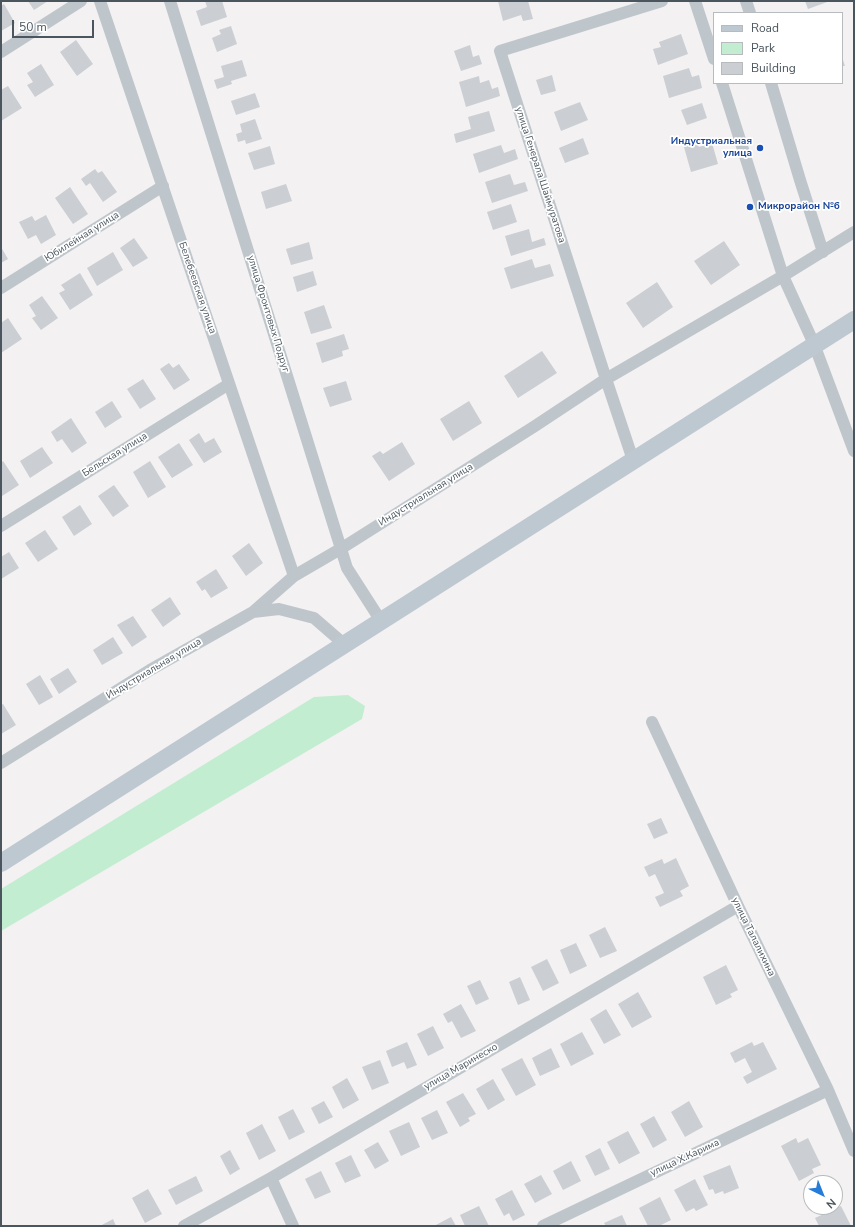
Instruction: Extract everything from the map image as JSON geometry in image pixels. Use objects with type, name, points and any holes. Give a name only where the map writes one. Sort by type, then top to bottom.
[{"type":"street","points":[[1,52],[81,1]]},
{"type":"street","name":"Белебеевская улица","points":[[100,1],[294,576]]},
{"type":"street","name":"улица Фронтовых Подруг","points":[[170,1],[347,568],[381,621]]},
{"type":"street","name":"улица Генерала Шаймуратова","points":[[633,460],[500,51],[662,1]]},
{"type":"street","points":[[696,1],[713,56]]},
{"type":"street","points":[[746,1],[750,12]]},
{"type":"street","points":[[722,84],[783,276],[814,344],[854,452]]},
{"type":"street","points":[[771,84],[823,252]]},
{"type":"street","name":"Юбилейная улица","points":[[1,288],[163,186]]},
{"type":"street","name":"Индустриальная улица","points":[[1,763],[150,670],[253,612],[294,576],[342,548],[535,426],[606,379],[783,276],[854,232]]},
{"type":"street","points":[[1,863],[814,344],[854,320]]},
{"type":"street","name":"Бельская улица","points":[[1,526],[229,384]]},
{"type":"street","points":[[253,612],[279,610],[314,618],[344,644]]},
{"type":"street","name":"улица Талалихина","points":[[652,722],[738,906],[828,1090],[854,1151]]},
{"type":"street","name":"улица Маринеско","points":[[184,1226],[271,1178],[738,906]]},
{"type":"street","name":"улица Х.Карима","points":[[543,1226],[828,1090]]},
{"type":"street","points":[[271,1178],[293,1226]]},
{"type":"green space","points":[[348,695],[365,706],[362,719],[1,931],[1,889],[314,697]]},
{"type":"building","points":[[28,1],[48,1],[34,10]]},
{"type":"building","points":[[205,1],[222,1],[227,17],[201,26],[196,11],[207,7]]},
{"type":"building","points":[[498,1],[528,1],[533,19],[523,21],[521,15],[503,21]]},
{"type":"building","points":[[805,1],[830,1],[808,9]]},
{"type":"building","points":[[4,4],[15,23],[1,31],[1,6]]},
{"type":"building","points":[[231,26],[237,44],[217,52],[212,38],[221,34],[219,30]]},
{"type":"building","points":[[681,34],[688,54],[658,65],[653,49],[661,47],[659,42]]},
{"type":"building","points":[[76,40],[93,64],[77,76],[60,52]]},
{"type":"building","points":[[470,45],[473,57],[479,55],[482,64],[461,71],[454,51]]},
{"type":"building","points":[[242,60],[247,76],[231,81],[232,84],[217,89],[214,80],[224,77],[221,66]]},
{"type":"building","points":[[41,64],[54,85],[35,97],[27,85],[33,82],[27,73]]},
{"type":"building","points":[[689,68],[692,77],[699,75],[702,88],[669,98],[663,76]]},
{"type":"building","points":[[552,75],[556,91],[541,95],[536,80]]},
{"type":"building","points":[[479,76],[480,83],[489,80],[492,89],[498,87],[500,96],[466,107],[459,82]]},
{"type":"building","points":[[8,86],[22,108],[1,121],[1,90]]},
{"type":"building","points":[[255,93],[260,107],[236,115],[231,101]]},
{"type":"building","points":[[580,102],[588,120],[561,131],[554,112]]},
{"type":"building","points":[[702,103],[707,118],[687,125],[681,110]]},
{"type":"building","points":[[489,111],[495,131],[456,143],[454,134],[471,129],[468,117]]},
{"type":"building","points":[[255,119],[262,139],[246,144],[245,140],[238,142],[236,134],[242,132],[240,124]]},
{"type":"building","points":[[583,138],[589,154],[565,163],[559,148]]},
{"type":"building","points":[[697,142],[699,147],[712,143],[718,164],[691,172],[684,147]]},
{"type":"building","points":[[501,145],[504,153],[515,149],[518,159],[479,173],[473,154]]},
{"type":"building","points":[[270,146],[275,164],[254,170],[248,153]]},
{"type":"building","points":[[95,169],[98,173],[102,171],[117,192],[103,202],[90,183],[86,186],[81,179]]},
{"type":"building","points":[[510,174],[514,185],[525,182],[528,191],[492,203],[485,182]]},
{"type":"building","points":[[286,184],[292,201],[266,209],[261,192]]},
{"type":"building","points":[[70,187],[88,214],[73,224],[55,198]]},
{"type":"building","points":[[511,204],[517,222],[493,230],[487,212]]},
{"type":"building","points":[[46,215],[56,235],[41,244],[36,235],[28,239],[19,222],[32,216],[35,221]]},
{"type":"building","points":[[529,229],[532,242],[544,238],[546,245],[511,256],[505,236]]},
{"type":"building","points":[[134,238],[148,258],[133,267],[120,248]]},
{"type":"building","points":[[724,241],[740,265],[711,285],[694,261]]},
{"type":"building","points":[[309,242],[313,259],[291,265],[286,249]]},
{"type":"building","points":[[1,247],[8,259],[1,263]]},
{"type":"building","points":[[113,252],[123,270],[97,286],[87,268]]},
{"type":"building","points":[[532,259],[535,268],[550,264],[554,276],[511,289],[504,268]]},
{"type":"building","points":[[313,271],[317,285],[297,292],[293,277]]},
{"type":"building","points":[[80,273],[93,295],[70,310],[59,293],[65,290],[61,285]]},
{"type":"building","points":[[657,282],[673,307],[643,328],[626,303]]},
{"type":"building","points":[[42,296],[58,318],[41,330],[32,318],[36,316],[29,305]]},
{"type":"building","points":[[324,305],[332,328],[311,334],[304,312]]},
{"type":"building","points":[[8,318],[22,339],[1,353],[1,323]]},
{"type":"building","points":[[344,334],[349,349],[342,351],[343,356],[322,363],[316,343]]},
{"type":"building","points":[[542,351],[557,373],[518,398],[504,376]]},
{"type":"building","points":[[169,363],[173,368],[179,364],[190,380],[174,390],[160,369]]},
{"type":"building","points":[[143,379],[156,399],[140,409],[127,389]]},
{"type":"building","points":[[346,381],[352,400],[330,407],[323,388]]},
{"type":"building","points":[[112,401],[122,417],[105,428],[95,412]]},
{"type":"building","points":[[469,401],[482,423],[453,441],[440,419]]},
{"type":"building","points":[[71,418],[87,443],[72,453],[62,439],[57,442],[51,432]]},
{"type":"building","points":[[199,433],[205,443],[214,438],[222,452],[204,463],[189,440]]},
{"type":"building","points":[[402,442],[415,464],[389,481],[372,456],[380,451],[383,454]]},
{"type":"building","points":[[179,443],[193,465],[172,478],[158,457]]},
{"type":"building","points":[[42,447],[53,463],[30,478],[20,461]]},
{"type":"building","points":[[3,461],[19,485],[2,496],[1,463]]},
{"type":"building","points":[[150,461],[166,487],[148,498],[133,472]]},
{"type":"building","points":[[114,485],[129,506],[113,517],[98,496]]},
{"type":"building","points":[[80,505],[92,524],[74,536],[62,517]]},
{"type":"building","points":[[45,530],[58,549],[38,562],[25,543]]},
{"type":"building","points":[[249,543],[263,563],[246,576],[232,556]]},
{"type":"building","points":[[9,552],[19,568],[1,579],[1,557]]},
{"type":"building","points":[[216,569],[228,588],[211,598],[205,589],[202,591],[196,582]]},
{"type":"building","points":[[170,597],[181,614],[163,627],[151,610]]},
{"type":"building","points":[[133,616],[147,637],[132,647],[117,625]]},
{"type":"building","points":[[113,637],[123,653],[102,665],[93,650]]},
{"type":"building","points":[[68,668],[77,682],[59,694],[50,679]]},
{"type":"building","points":[[40,675],[53,697],[39,705],[26,684]]},
{"type":"building","points":[[3,704],[16,725],[1,734],[1,705]]},
{"type":"building","points":[[661,818],[668,833],[654,839],[647,824]]},
{"type":"building","points":[[676,858],[689,886],[680,891],[683,896],[660,907],[655,897],[664,893],[655,874],[649,877],[644,867],[662,859],[664,864]]},
{"type":"building","points":[[605,927],[617,951],[600,958],[589,935]]},
{"type":"building","points":[[576,943],[587,966],[570,974],[560,950]]},
{"type":"building","points":[[547,959],[559,983],[543,991],[531,967]]},
{"type":"building","points":[[726,965],[738,990],[730,994],[732,997],[716,1005],[703,977]]},
{"type":"building","points":[[520,977],[530,1000],[518,1005],[509,982]]},
{"type":"building","points":[[480,980],[489,999],[476,1005],[467,986]]},
{"type":"building","points":[[638,992],[652,1017],[632,1028],[618,1004]]},
{"type":"building","points":[[461,1004],[476,1031],[461,1038],[452,1021],[448,1023],[443,1014]]},
{"type":"building","points":[[606,1009],[621,1035],[604,1044],[590,1019]]},
{"type":"building","points":[[433,1026],[444,1048],[428,1056],[417,1034]]},
{"type":"building","points":[[582,1032],[594,1054],[571,1066],[560,1044]]},
{"type":"building","points":[[407,1042],[417,1065],[407,1069],[404,1062],[392,1067],[386,1051]]},
{"type":"building","points":[[752,1042],[754,1046],[763,1042],[777,1069],[747,1084],[743,1077],[752,1072],[745,1058],[735,1063],[730,1053]]},
{"type":"building","points":[[551,1048],[560,1067],[540,1076],[532,1058]]},
{"type":"building","points":[[522,1058],[536,1085],[516,1096],[501,1069]]},
{"type":"building","points":[[380,1060],[389,1083],[372,1090],[362,1067]]},
{"type":"building","points":[[347,1078],[359,1100],[343,1109],[332,1087]]},
{"type":"building","points":[[493,1079],[505,1100],[488,1110],[476,1089]]},
{"type":"building","points":[[463,1093],[476,1114],[468,1118],[470,1121],[460,1127],[446,1102]]},
{"type":"building","points":[[324,1101],[333,1117],[319,1124],[311,1108]]},
{"type":"building","points":[[689,1101],[703,1127],[685,1137],[671,1112]]},
{"type":"building","points":[[293,1109],[305,1132],[289,1140],[278,1117]]},
{"type":"building","points":[[437,1110],[448,1133],[432,1140],[421,1118]]},
{"type":"building","points":[[654,1116],[667,1140],[653,1148],[640,1124]]},
{"type":"building","points":[[409,1122],[420,1147],[401,1156],[389,1131]]},
{"type":"building","points":[[262,1124],[276,1151],[259,1160],[246,1133]]},
{"type":"building","points":[[628,1131],[640,1153],[619,1164],[607,1142]]},
{"type":"building","points":[[796,1138],[798,1143],[808,1138],[821,1165],[812,1169],[814,1173],[810,1175],[803,1175],[803,1179],[799,1181],[781,1146]]},
{"type":"building","points":[[378,1142],[389,1161],[375,1169],[364,1150]]},
{"type":"building","points":[[600,1148],[610,1169],[595,1176],[585,1156]]},
{"type":"building","points":[[230,1150],[240,1169],[230,1175],[220,1156]]},
{"type":"building","points":[[351,1155],[361,1176],[345,1183],[335,1163]]},
{"type":"building","points":[[571,1161],[581,1181],[563,1190],[553,1171]]},
{"type":"building","points":[[730,1165],[739,1188],[724,1194],[723,1191],[715,1194],[713,1189],[709,1190],[703,1176]]},
{"type":"building","points":[[321,1171],[331,1192],[315,1199],[305,1179]]},
{"type":"building","points":[[541,1175],[552,1194],[535,1203],[524,1184]]},
{"type":"building","points":[[196,1176],[203,1191],[176,1205],[168,1190]]},
{"type":"building","points":[[695,1179],[708,1205],[696,1211],[694,1208],[686,1212],[674,1190]]},
{"type":"building","points":[[148,1189],[162,1214],[145,1223],[132,1198]]},
{"type":"building","points":[[512,1190],[525,1215],[513,1221],[509,1213],[504,1216],[495,1199]]},
{"type":"building","points":[[660,1197],[671,1220],[659,1226],[648,1226],[639,1208]]},
{"type":"building","points":[[479,1206],[489,1226],[465,1226],[460,1215]]},
{"type":"building","points":[[843,1210],[851,1226],[819,1226],[815,1218],[822,1215],[843,1215]]},
{"type":"building","points":[[622,1215],[627,1226],[606,1226],[604,1223]]},
{"type":"building","points":[[451,1217],[456,1226],[434,1226]]},
{"type":"building","points":[[113,1219],[116,1226],[100,1226]]},
{"type":"place","name":"Индустриальная улица","points":[[760,148]]},
{"type":"place","name":"Микрорайон №6","points":[[750,207]]}]
